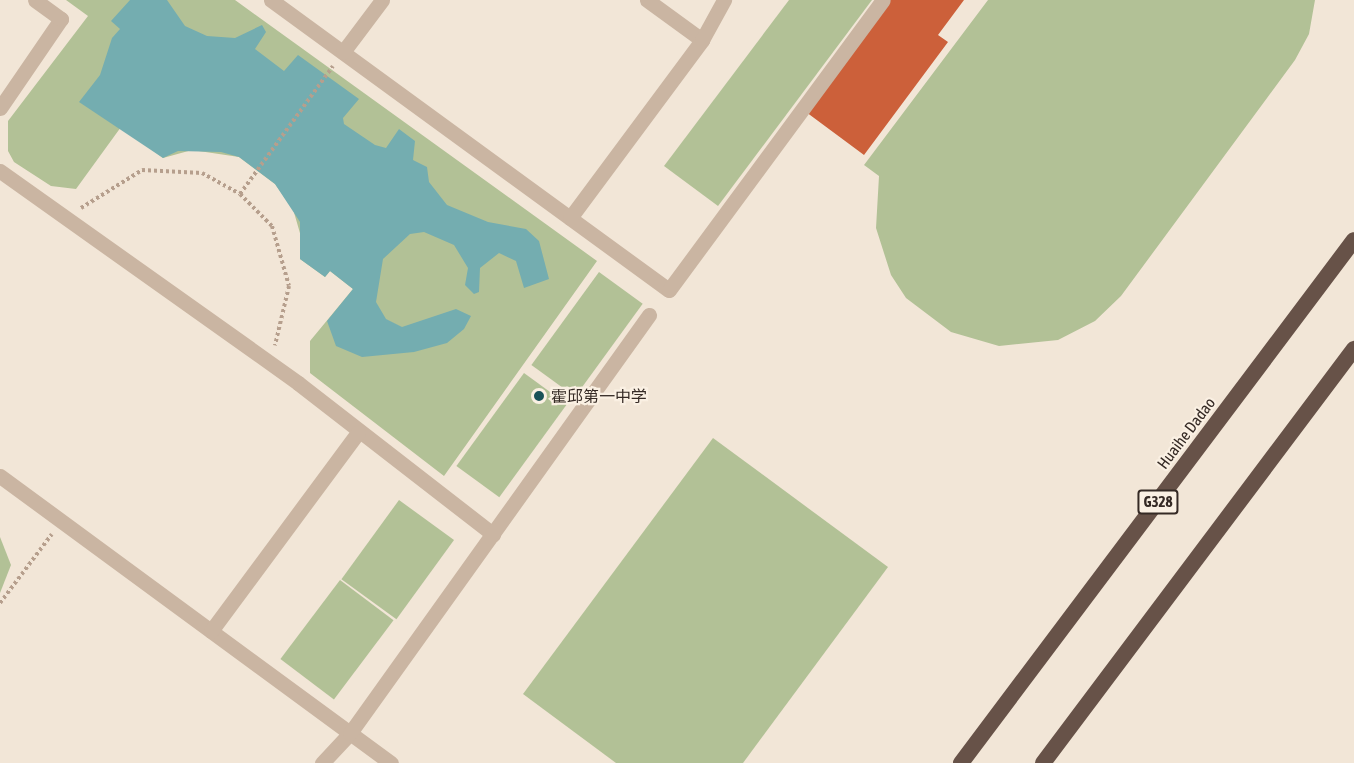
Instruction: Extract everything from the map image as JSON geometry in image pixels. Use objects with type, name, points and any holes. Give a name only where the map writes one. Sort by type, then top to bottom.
[{"type":"highway","name":"Huaihe Dadao","points":[[961,763],[1354,240]]},
{"type":"highway","points":[[1043,763],[1354,348]]},
{"type":"street","points":[[0,108],[62,19],[35,0]]},
{"type":"street","points":[[271,0],[669,290],[883,0]]},
{"type":"street","points":[[343,52],[382,0]]},
{"type":"street","points":[[647,0],[702,40]]},
{"type":"street","points":[[570,218],[702,40],[724,0]]},
{"type":"street","points":[[0,171],[275,367],[493,534]]},
{"type":"street","points":[[322,763],[350,733],[649,315]]},
{"type":"street","points":[[211,631],[358,432]]},
{"type":"street","points":[[0,476],[391,763]]},
{"type":"path","points":[[240,194],[343,52]]},
{"type":"path","points":[[60,215],[94,202],[142,170],[202,173],[240,194],[272,226],[289,286],[275,367]]},
{"type":"path","points":[[0,603],[61,521]]},
{"type":"green space","points":[[66,0],[235,0],[597,261],[444,476],[310,373],[310,341],[353,289],[330,271],[325,277],[300,259],[304,247],[293,209],[275,184],[239,157],[192,150],[163,158],[121,127],[76,189],[51,186],[14,162],[8,151],[8,121],[88,16]]},
{"type":"green space","points":[[789,0],[872,0],[718,206],[664,166]]},
{"type":"green space","points":[[988,0],[1315,0],[1309,34],[1295,60],[1121,296],[1095,321],[1058,340],[999,346],[951,332],[906,298],[891,275],[876,228],[879,176],[864,165]]},
{"type":"green space","points":[[599,272],[643,304],[575,397],[531,365]]},
{"type":"green space","points":[[524,373],[567,404],[499,497],[456,466]]},
{"type":"green space","points":[[713,438],[888,567],[743,763],[616,763],[523,694]]},
{"type":"green space","points":[[399,500],[454,540],[396,619],[341,579]]},
{"type":"green space","points":[[0,537],[11,565],[0,593]]},
{"type":"green space","points":[[340,580],[394,620],[334,699],[280,659]]},
{"type":"water","points":[[130,0],[167,0],[185,26],[207,36],[235,38],[262,25],[266,32],[255,49],[284,71],[298,55],[359,99],[343,118],[344,124],[375,145],[386,148],[399,129],[415,141],[413,160],[427,167],[429,182],[447,205],[488,222],[526,229],[539,241],[549,279],[524,288],[516,261],[499,253],[480,268],[479,292],[474,294],[465,285],[468,268],[454,245],[424,232],[410,234],[383,259],[376,302],[386,319],[402,327],[456,309],[471,316],[464,329],[447,343],[414,352],[362,357],[336,346],[327,321],[353,289],[330,271],[325,277],[300,259],[300,222],[275,184],[239,157],[221,152],[178,151],[163,158],[79,102],[100,75],[112,38],[120,29],[111,21]]},
{"type":"building","points":[[888,0],[964,0],[938,35],[948,42],[864,155],[806,112]]},
{"type":"place","name":"霍邱第一中学","points":[[539,396]]}]
